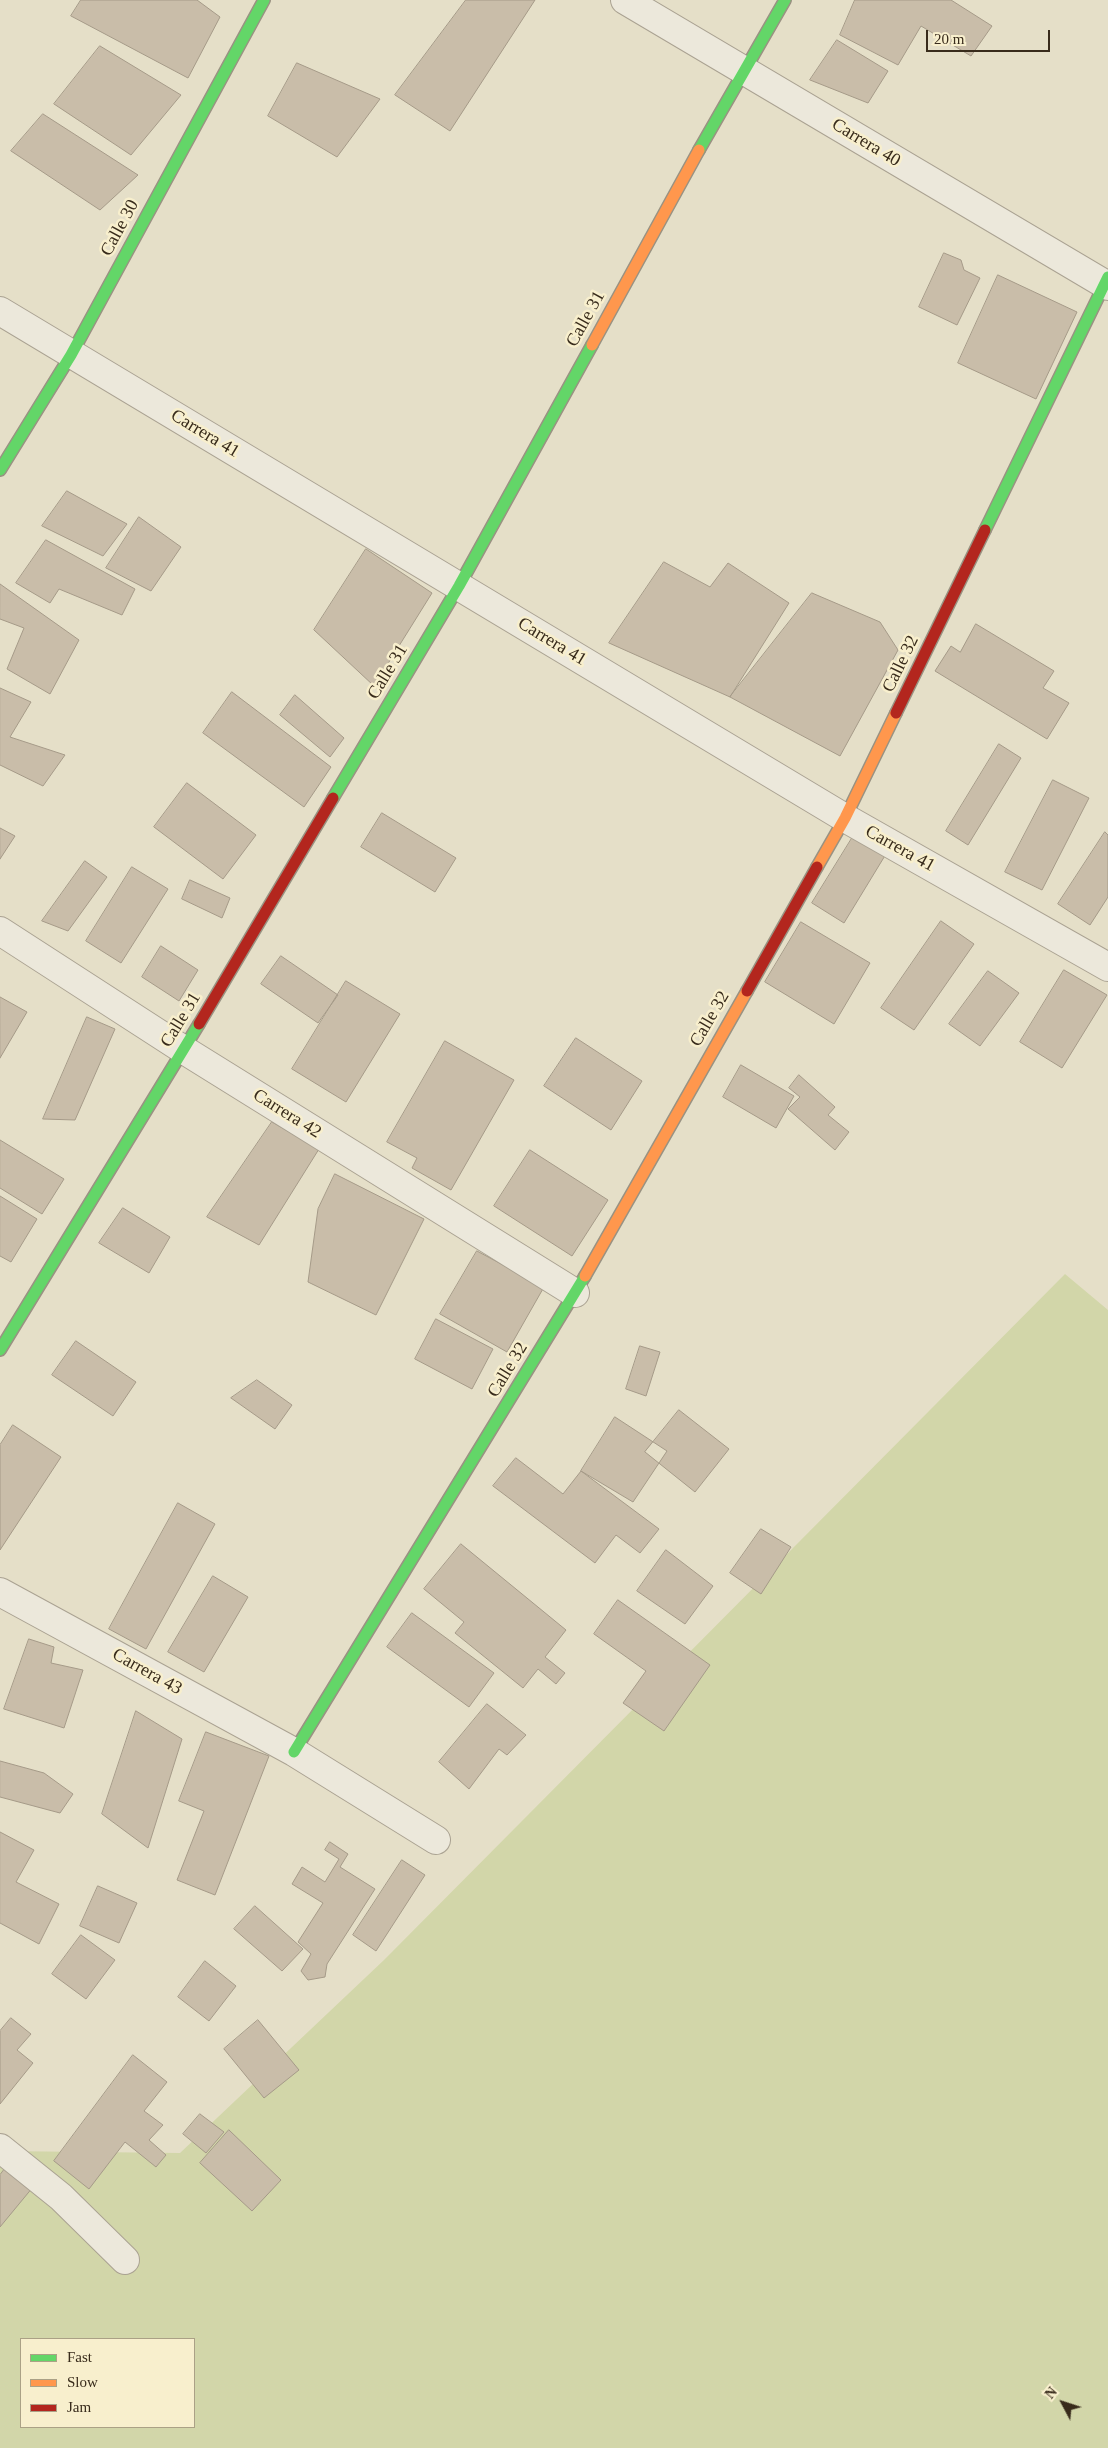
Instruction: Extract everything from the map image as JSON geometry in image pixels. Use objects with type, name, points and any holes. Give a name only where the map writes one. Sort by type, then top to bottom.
[{"type":"street","name":"Calle 30","points":[[0,470],[71,355],[264,0]]},
{"type":"street","name":"Carrera 40","points":[[625,0],[1107,282]]},
{"type":"street","name":"Calle 31","points":[[0,1350],[184,1050],[459,586],[742,70],[785,0]]},
{"type":"street","name":"Calle 32","points":[[294,1752],[575,1293],[846,818],[1107,282]]},
{"type":"street","name":"Carrera 41","points":[[0,311],[846,818],[1108,967]]},
{"type":"street","name":"Carrera 42","points":[[0,932],[184,1050],[575,1293]]},
{"type":"street","name":"Carrera 43","points":[[0,1592],[294,1752],[436,1840]]},
{"type":"street","points":[[0,2148],[61,2196],[125,2260]]},
{"type":"green space","points":[[1065,1274],[1108,1310],[1108,2448],[0,2448],[0,2151],[180,2153],[384,1960]]},
{"type":"building","points":[[81,0],[197,0],[220,17],[188,78],[71,16]]},
{"type":"building","points":[[466,0],[535,0],[450,131],[395,95]]},
{"type":"building","points":[[855,0],[951,0],[992,26],[971,56],[921,26],[898,65],[840,35]]},
{"type":"building","points":[[837,40],[888,71],[868,103],[810,80]]},
{"type":"building","points":[[100,46],[181,95],[131,155],[54,104]]},
{"type":"building","points":[[297,63],[380,99],[337,157],[268,116]]},
{"type":"building","points":[[43,114],[138,175],[100,210],[11,151]]},
{"type":"building","points":[[944,253],[961,260],[964,270],[980,278],[957,325],[919,307]]},
{"type":"building","points":[[998,275],[1077,312],[1036,399],[958,363]]},
{"type":"building","points":[[67,491],[127,524],[103,556],[42,526]]},
{"type":"building","points":[[139,517],[181,547],[151,591],[106,568]]},
{"type":"building","points":[[46,540],[135,589],[122,615],[59,589],[50,603],[16,583]]},
{"type":"building","points":[[366,549],[432,593],[374,686],[314,630]]},
{"type":"building","points":[[664,562],[710,587],[728,563],[789,603],[730,697],[609,643]]},
{"type":"building","points":[[0,584],[79,640],[50,694],[7,669],[24,628],[0,619]]},
{"type":"building","points":[[812,593],[880,622],[898,650],[840,756],[730,697]]},
{"type":"building","points":[[976,624],[1054,671],[1043,688],[1069,703],[1047,739],[935,671],[951,646],[960,652]]},
{"type":"building","points":[[0,688],[31,702],[10,737],[65,755],[43,786],[0,765]]},
{"type":"building","points":[[232,692],[331,767],[304,807],[203,733]]},
{"type":"building","points":[[295,695],[344,738],[330,757],[280,715]]},
{"type":"building","points":[[999,744],[1021,758],[968,845],[946,831]]},
{"type":"building","points":[[1053,780],[1089,798],[1042,890],[1005,872]]},
{"type":"building","points":[[187,783],[256,835],[223,879],[154,827]]},
{"type":"building","points":[[382,813],[456,858],[435,892],[361,847]]},
{"type":"building","points":[[0,828],[15,836],[0,859]]},
{"type":"building","points":[[1105,832],[1108,835],[1108,897],[1090,925],[1058,904]]},
{"type":"building","points":[[854,835],[886,854],[844,923],[812,903]]},
{"type":"building","points":[[85,861],[107,877],[68,931],[42,921]]},
{"type":"building","points":[[132,867],[168,889],[121,963],[86,941]]},
{"type":"building","points":[[190,880],[230,898],[222,918],[182,899]]},
{"type":"building","points":[[941,921],[974,944],[914,1030],[881,1008]]},
{"type":"building","points":[[801,922],[870,963],[834,1024],[765,982]]},
{"type":"building","points":[[161,946],[198,970],[179,1001],[142,977]]},
{"type":"building","points":[[281,956],[338,995],[318,1023],[261,984]]},
{"type":"building","points":[[1064,970],[1107,995],[1062,1068],[1020,1042]]},
{"type":"building","points":[[988,971],[1019,993],[980,1046],[949,1024]]},
{"type":"building","points":[[346,981],[400,1014],[346,1102],[292,1069]]},
{"type":"building","points":[[0,997],[27,1012],[0,1058]]},
{"type":"building","points":[[87,1017],[115,1029],[75,1120],[43,1119]]},
{"type":"building","points":[[576,1038],[642,1081],[611,1130],[544,1086]]},
{"type":"building","points":[[445,1041],[514,1080],[451,1190],[412,1168],[417,1158],[387,1142]]},
{"type":"building","points":[[741,1065],[794,1096],[776,1128],[723,1097]]},
{"type":"building","points":[[799,1075],[835,1107],[828,1115],[849,1132],[835,1150],[788,1109],[800,1097],[789,1088]]},
{"type":"building","points":[[272,1122],[319,1149],[259,1245],[207,1217]]},
{"type":"building","points":[[0,1140],[64,1179],[42,1214],[0,1188]]},
{"type":"building","points":[[530,1150],[608,1200],[572,1256],[494,1206]]},
{"type":"building","points":[[335,1174],[424,1219],[376,1315],[308,1282],[318,1209]]},
{"type":"building","points":[[0,1196],[37,1219],[11,1262],[0,1256]]},
{"type":"building","points":[[123,1208],[170,1237],[149,1273],[99,1243]]},
{"type":"building","points":[[477,1251],[544,1287],[507,1352],[440,1314]]},
{"type":"building","points":[[436,1319],[493,1349],[472,1389],[415,1359]]},
{"type":"building","points":[[76,1341],[136,1382],[113,1416],[52,1375]]},
{"type":"building","points":[[640,1346],[660,1352],[646,1396],[626,1389]]},
{"type":"building","points":[[257,1380],[292,1405],[275,1429],[231,1398]]},
{"type":"building","points":[[679,1410],[729,1449],[695,1492],[645,1452]]},
{"type":"building","points":[[615,1417],[667,1451],[633,1502],[581,1471]]},
{"type":"building","points":[[13,1425],[61,1457],[0,1550],[0,1445]]},
{"type":"building","points":[[516,1458],[563,1494],[581,1471],[659,1529],[640,1553],[616,1535],[595,1563],[493,1486]]},
{"type":"building","points":[[178,1503],[215,1524],[146,1649],[109,1629]]},
{"type":"building","points":[[761,1529],[791,1547],[761,1594],[730,1573]]},
{"type":"building","points":[[461,1544],[566,1630],[545,1657],[565,1673],[556,1684],[538,1669],[523,1688],[455,1633],[464,1622],[424,1589]]},
{"type":"building","points":[[666,1550],[713,1586],[685,1624],[637,1591]]},
{"type":"building","points":[[213,1576],[248,1597],[204,1672],[168,1652]]},
{"type":"building","points":[[618,1600],[710,1665],[664,1731],[623,1703],[646,1671],[594,1634]]},
{"type":"building","points":[[412,1613],[494,1673],[469,1707],[387,1647]]},
{"type":"building","points":[[29,1639],[54,1647],[51,1663],[83,1670],[64,1728],[4,1709]]},
{"type":"building","points":[[487,1704],[526,1735],[507,1755],[499,1749],[469,1789],[439,1762]]},
{"type":"building","points":[[136,1711],[182,1739],[148,1848],[102,1814]]},
{"type":"building","points":[[206,1732],[269,1756],[215,1895],[177,1880],[204,1811],[179,1801]]},
{"type":"building","points":[[0,1761],[44,1773],[73,1794],[60,1813],[0,1797]]},
{"type":"building","points":[[0,1832],[34,1850],[16,1882],[59,1904],[39,1944],[0,1923]]},
{"type":"building","points":[[330,1842],[348,1854],[340,1867],[375,1889],[327,1964],[325,1977],[308,1980],[301,1971],[311,1954],[298,1942],[323,1903],[292,1884],[302,1867],[325,1882],[339,1859],[325,1850]]},
{"type":"building","points":[[402,1860],[425,1875],[376,1951],[353,1935]]},
{"type":"building","points":[[98,1886],[137,1903],[119,1943],[80,1926]]},
{"type":"building","points":[[255,1906],[303,1949],[282,1971],[234,1929]]},
{"type":"building","points":[[81,1935],[115,1960],[86,1999],[52,1974]]},
{"type":"building","points":[[205,1961],[236,1986],[209,2021],[178,1997]]},
{"type":"building","points":[[11,2018],[31,2034],[17,2050],[33,2063],[0,2104],[0,2031]]},
{"type":"building","points":[[258,2020],[299,2070],[264,2098],[224,2049]]},
{"type":"building","points":[[133,2055],[167,2082],[144,2111],[163,2125],[149,2140],[166,2155],[156,2167],[125,2142],[89,2189],[54,2161]]},
{"type":"building","points":[[200,2114],[224,2132],[206,2153],[183,2134]]},
{"type":"building","points":[[229,2130],[281,2180],[252,2211],[200,2163]]},
{"type":"building","points":[[7,2166],[33,2187],[0,2227],[0,2175]]},
{"type":"traffic: fast","points":[[0,470],[71,355],[264,0]]},
{"type":"traffic: fast","points":[[699,150],[785,0]]},
{"type":"traffic: fast","points":[[985,530],[1108,277]]},
{"type":"traffic: fast","points":[[333,798],[459,586],[592,345]]},
{"type":"traffic: fast","points":[[0,1350],[199,1024]]},
{"type":"traffic: fast","points":[[294,1752],[585,1276]]},
{"type":"traffic: slow","points":[[592,345],[699,150]]},
{"type":"traffic: slow","points":[[817,867],[845,818],[896,713]]},
{"type":"traffic: slow","points":[[585,1276],[747,991]]},
{"type":"traffic: jam","points":[[896,713],[985,530]]},
{"type":"traffic: jam","points":[[199,1024],[333,798]]},
{"type":"traffic: jam","points":[[747,991],[817,867]]}]
